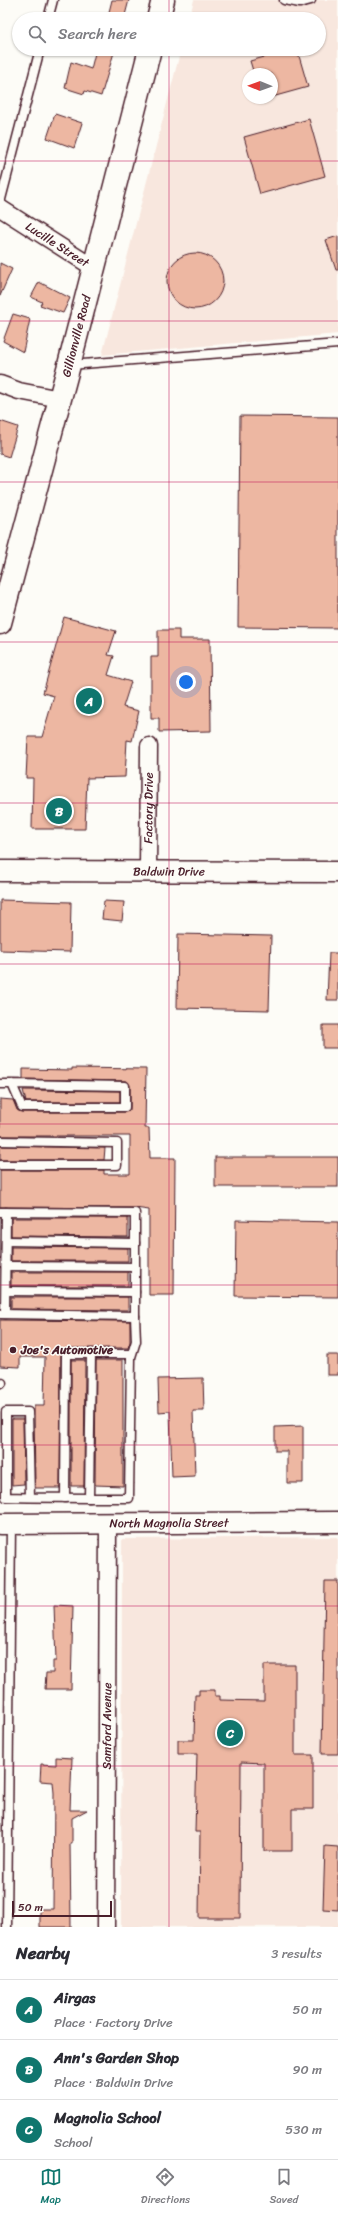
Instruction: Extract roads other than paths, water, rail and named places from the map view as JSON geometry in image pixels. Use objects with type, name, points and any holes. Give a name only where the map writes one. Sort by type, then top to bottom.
[{"type":"main road","points":[[160,12],[163,0]]},
{"type":"main road","name":"Gillionville Road","points":[[0,623],[70,365],[148,56]]},
{"type":"street","name":"Lucille Street","points":[[0,208],[94,268]]},
{"type":"street","points":[[0,384],[19,391],[60,398]]},
{"type":"street","name":"Factory Drive","points":[[148,871],[149,746]]},
{"type":"street","name":"Baldwin Drive","points":[[0,871],[338,872]]},
{"type":"street","name":"North Magnolia Street","points":[[5,1524],[108,1525],[338,1522]]},
{"type":"street","name":"Samford Avenue","points":[[106,1927],[108,1525]]},
{"type":"lane","points":[[50,12],[53,0]]},
{"type":"lane","points":[[284,0],[300,3],[311,0]]},
{"type":"lane","points":[[0,202],[38,56]]},
{"type":"lane","points":[[70,365],[338,344]]},
{"type":"lane","points":[[0,1084],[12,1084],[125,1086],[125,1107],[22,1107],[12,1084]]},
{"type":"lane","points":[[0,1141],[117,1143],[117,1165],[0,1165]]},
{"type":"lane","points":[[30,1497],[28,1412],[6,1412],[6,1497],[129,1498],[132,1354],[136,1341],[135,1213],[3,1212],[6,1241],[6,1291],[3,1314],[135,1316]]},
{"type":"lane","points":[[6,1241],[135,1243]]},
{"type":"lane","points":[[6,1266],[135,1267]]},
{"type":"lane","points":[[6,1291],[135,1292]]},
{"type":"lane","points":[[65,1498],[66,1354],[132,1354]]},
{"type":"lane","points":[[89,1498],[91,1354]]},
{"type":"lane","points":[[5,1524],[7,1927]]},
{"type":"place","name":"Airgas","points":[[89,701]]},
{"type":"place","name":"Ann's Garden Shop","points":[[59,811]]},
{"type":"place","name":"Joe's Automotive","points":[[13,1350]]},
{"type":"place","name":"Magnolia School","points":[[230,1733]]}]
